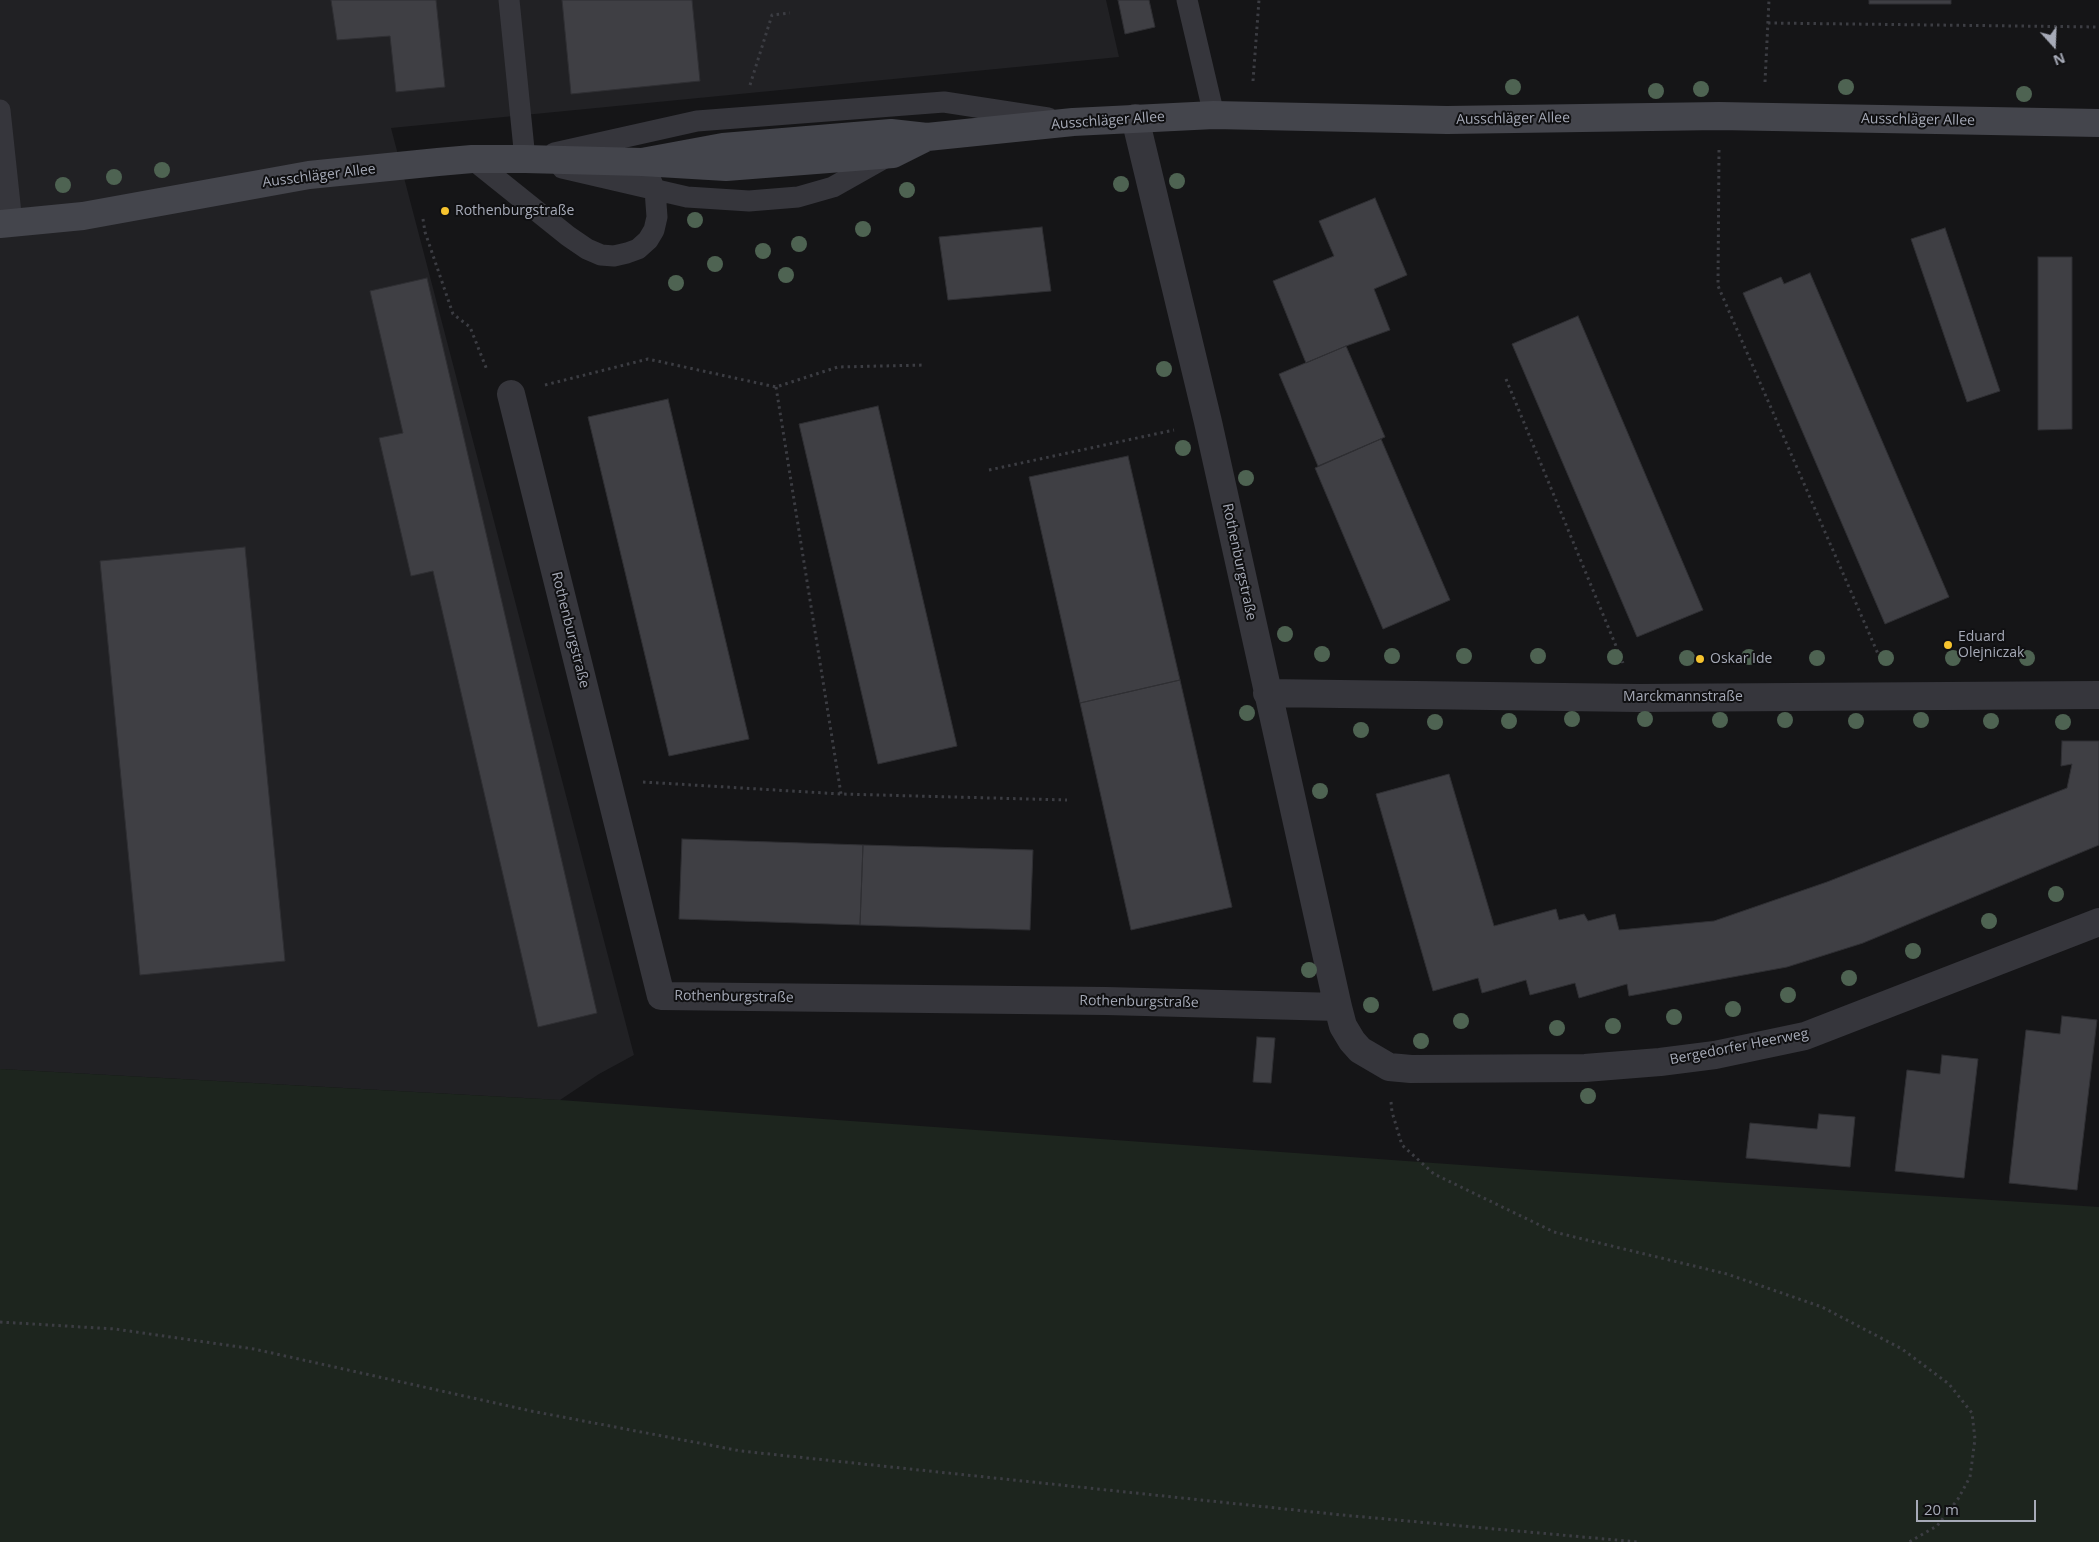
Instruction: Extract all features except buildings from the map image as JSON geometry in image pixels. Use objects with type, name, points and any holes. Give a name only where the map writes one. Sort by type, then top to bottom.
[{"type":"street","name":"Ausschläger Allee","points":[[642,162],[722,147],[891,133],[927,137],[1073,122],[1214,115],[1448,120],[1763,116],[2099,123]]},
{"type":"street","name":"Rothenburgstraße","points":[[1135,118],[1208,422],[1338,1007],[1344,1026],[1352,1041],[1368,1055],[1389,1067]]},
{"type":"street","name":"Ausschläger Allee","points":[[6,223],[83,216],[309,175],[472,159],[642,162],[726,167],[893,154],[927,137]]},
{"type":"street","name":"Rothenburgstraße","points":[[512,394],[661,996],[1106,1001],[1338,1007]]},
{"type":"street","name":"Marckmannstraße","points":[[1267,693],[1638,698],[2099,695]]},
{"type":"street","name":"Bergedorfer Heerweg","points":[[1389,1067],[1411,1070],[1585,1068],[1715,1055],[1805,1036],[2099,922]]},
{"type":"lane","points":[[509,0],[525,159]]},
{"type":"lane","points":[[1187,0],[1214,115]]},
{"type":"lane","points":[[525,159],[697,122],[944,102],[1073,122]]},
{"type":"lane","points":[[0,110],[6,223]]},
{"type":"lane","points":[[525,159],[687,197],[749,201],[798,198],[833,187],[893,154]]},
{"type":"lane","points":[[472,159],[587,249],[601,255],[614,256],[638,249],[648,240],[654,230],[657,217],[655,190],[642,162]]},
{"type":"path","points":[[1251,116],[1258,0]]},
{"type":"path","points":[[1763,116],[1769,0]]},
{"type":"path","points":[[749,87],[772,15],[790,13]]},
{"type":"path","points":[[1768,23],[2099,27]]},
{"type":"path","points":[[1719,116],[1718,286],[1896,695]]},
{"type":"path","points":[[423,219],[425,232],[453,314],[470,327],[493,385],[512,394],[648,359],[776,387],[838,368],[925,365]]},
{"type":"path","points":[[1506,379],[1638,698]]},
{"type":"path","points":[[776,387],[841,794]]},
{"type":"path","points":[[989,470],[1208,422]]},
{"type":"path","points":[[606,779],[841,794],[1067,800]]},
{"type":"path","points":[[1389,1067],[1392,1112],[1402,1145],[1434,1174],[1554,1232],[1727,1274],[1822,1308],[1902,1349],[1949,1384],[1972,1413],[1975,1440],[1970,1477],[1958,1500],[1937,1526],[1909,1542]]},
{"type":"path","points":[[0,1322],[115,1329],[254,1349],[531,1411],[741,1452],[1342,1515],[1638,1542]]},
{"type":"shaded area","points":[[0,0],[1106,0],[1119,57],[391,128],[634,1055],[599,1074],[560,1100],[0,1069]]},
{"type":"shaded area","points":[[0,1069],[560,1100],[1531,1170],[2099,1207],[2099,1542],[0,1542]]},
{"type":"place","name":"Rothenburgstraße","points":[[445,211]]},
{"type":"place","name":"Eduard Olejniczak","points":[[1948,645]]},
{"type":"place","name":"Oskar Ide","points":[[1700,659]]}]
